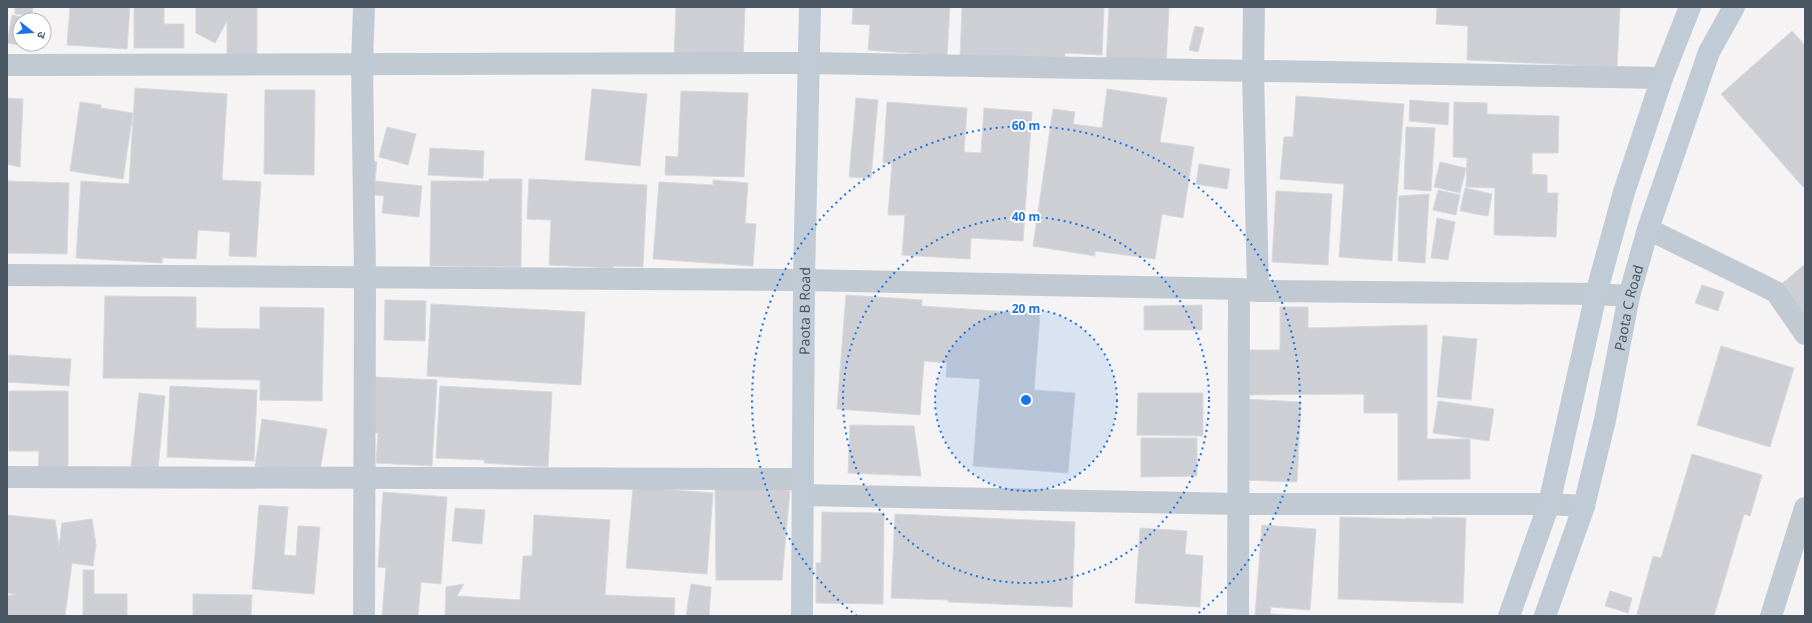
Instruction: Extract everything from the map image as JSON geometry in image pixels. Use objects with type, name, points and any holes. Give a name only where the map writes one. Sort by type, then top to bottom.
[{"type":"street","points":[[364,7],[362,64],[365,277],[364,616]]},
{"type":"street","name":"Paota B Road","points":[[802,616],[804,280],[810,7]]},
{"type":"street","points":[[1238,616],[1239,504],[1249,290],[1254,7]]},
{"type":"street","points":[[1509,616],[1549,504],[1596,294],[1624,192],[1662,78],[1690,7]]},
{"type":"street","name":"Paota C Road","points":[[1545,616],[1584,506],[1605,420],[1629,296],[1648,229],[1708,52],[1734,7]]},
{"type":"street","points":[[7,65],[809,63],[1662,78]]},
{"type":"street","points":[[1648,229],[1776,292],[1805,334]]},
{"type":"street","points":[[7,275],[804,280],[1249,290],[1596,294],[1629,296]]},
{"type":"street","points":[[7,477],[365,478],[803,487],[1239,504],[1549,504],[1584,506]]},
{"type":"street","points":[[1771,616],[1805,508]]},
{"type":"building","points":[[15,7],[33,7],[32,12],[15,12]]},
{"type":"building","points":[[70,7],[130,7],[127,49],[67,45]]},
{"type":"building","points":[[134,7],[164,7],[164,24],[184,24],[184,48],[134,48]]},
{"type":"building","points":[[196,7],[257,7],[256,54],[227,54],[227,21],[215,43],[196,33]]},
{"type":"building","points":[[676,7],[745,7],[743,62],[674,60]]},
{"type":"building","points":[[853,7],[950,7],[947,56],[868,50],[870,25],[852,24]]},
{"type":"building","points":[[962,7],[1104,7],[1102,55],[1065,53],[1065,57],[1025,56],[1025,63],[960,60]]},
{"type":"building","points":[[1109,7],[1169,7],[1166,65],[1106,63]]},
{"type":"building","points":[[1437,7],[1620,7],[1617,67],[1467,60],[1468,26],[1436,24]]},
{"type":"building","points":[[12,15],[12,44],[7,43]]},
{"type":"building","points":[[1195,26],[1204,28],[1198,52],[1189,50]]},
{"type":"building","points":[[1792,31],[1805,45],[1805,185],[1803,187],[1721,94]]},
{"type":"building","points":[[135,88],[227,94],[222,180],[261,182],[256,257],[229,256],[230,232],[198,230],[196,259],[162,258],[162,263],[76,258],[81,181],[129,184]]},
{"type":"building","points":[[592,89],[647,94],[640,166],[585,160]]},
{"type":"building","points":[[1107,89],[1167,98],[1160,142],[1194,147],[1183,218],[1162,214],[1155,259],[1095,251],[1095,256],[1033,246],[1053,109],[1075,112],[1073,124],[1102,128]]},
{"type":"building","points":[[265,90],[315,90],[314,175],[264,174]]},
{"type":"building","points":[[681,91],[748,93],[744,177],[665,175],[666,156],[678,157]]},
{"type":"building","points":[[1296,96],[1404,104],[1392,261],[1339,257],[1344,184],[1280,179],[1284,137],[1293,137]]},
{"type":"building","points":[[7,98],[23,99],[20,167],[7,164]]},
{"type":"building","points":[[856,98],[878,100],[871,178],[849,177]]},
{"type":"building","points":[[1410,100],[1449,103],[1448,125],[1409,121]]},
{"type":"building","points":[[80,102],[101,105],[101,108],[133,113],[123,179],[70,171]]},
{"type":"building","points":[[887,102],[967,108],[964,152],[981,153],[984,108],[1032,112],[1023,241],[971,238],[970,259],[902,255],[905,215],[888,215],[892,163],[883,163]]},
{"type":"building","points":[[1454,102],[1487,103],[1487,114],[1559,116],[1558,153],[1532,153],[1532,174],[1547,175],[1547,193],[1558,193],[1556,237],[1494,235],[1495,188],[1466,187],[1467,158],[1453,157]]},
{"type":"building","points":[[387,127],[416,134],[408,165],[379,157]]},
{"type":"building","points":[[1406,127],[1435,128],[1431,191],[1404,189]]},
{"type":"building","points":[[430,148],[484,151],[483,178],[428,175]]},
{"type":"building","points":[[368,160],[377,162],[375,181],[422,186],[419,217],[382,213],[384,196],[364,194]]},
{"type":"building","points":[[1440,162],[1466,168],[1460,193],[1434,187]]},
{"type":"building","points":[[1199,164],[1230,169],[1227,189],[1196,184]]},
{"type":"building","points":[[489,179],[522,179],[521,267],[430,266],[431,181],[489,181]]},
{"type":"building","points":[[529,179],[647,185],[643,267],[613,266],[613,268],[549,265],[551,220],[527,219]]},
{"type":"building","points":[[713,180],[748,183],[745,223],[756,224],[753,266],[653,259],[659,182],[713,185]]},
{"type":"building","points":[[7,181],[69,183],[67,254],[7,253]]},
{"type":"building","points":[[1465,188],[1492,194],[1488,216],[1460,211]]},
{"type":"building","points":[[1438,190],[1460,195],[1456,215],[1433,210]]},
{"type":"building","points":[[1276,191],[1332,194],[1328,265],[1272,262]]},
{"type":"building","points":[[1429,194],[1425,263],[1398,261],[1399,196]]},
{"type":"building","points":[[1437,218],[1455,222],[1448,260],[1431,258]]},
{"type":"building","points":[[1805,264],[1805,321],[1777,288]]},
{"type":"building","points":[[1702,285],[1724,292],[1718,311],[1695,303]]},
{"type":"building","points":[[846,295],[922,300],[922,306],[1040,314],[1034,390],[1075,393],[1068,473],[973,466],[980,379],[946,377],[947,363],[924,361],[920,415],[837,409]]},
{"type":"building","points":[[105,296],[196,297],[196,328],[260,329],[260,307],[324,308],[322,401],[260,400],[260,380],[103,378]]},
{"type":"building","points":[[385,300],[426,301],[425,341],[384,340]]},
{"type":"building","points":[[431,304],[585,312],[581,385],[427,376]]},
{"type":"building","points":[[1202,305],[1202,330],[1144,330],[1144,306]]},
{"type":"building","points":[[1280,307],[1308,307],[1308,328],[1427,325],[1427,439],[1470,439],[1470,479],[1398,480],[1398,413],[1364,413],[1364,394],[1240,395],[1240,350],[1280,350]]},
{"type":"building","points":[[1443,336],[1477,339],[1471,400],[1437,397]]},
{"type":"building","points":[[1721,346],[1794,368],[1770,447],[1697,425]]},
{"type":"building","points":[[9,355],[71,359],[69,386],[8,382]]},
{"type":"building","points":[[373,377],[437,380],[432,466],[376,463],[378,433],[370,433]]},
{"type":"building","points":[[170,386],[257,390],[254,461],[167,457]]},
{"type":"building","points":[[440,386],[552,392],[548,467],[484,463],[485,460],[436,458]]},
{"type":"building","points":[[9,391],[68,391],[68,471],[38,471],[39,451],[9,451]]},
{"type":"building","points":[[139,393],[165,396],[158,469],[131,466]]},
{"type":"building","points":[[1138,393],[1203,393],[1203,436],[1137,435]]},
{"type":"building","points":[[1245,399],[1301,402],[1297,482],[1241,480]]},
{"type":"building","points":[[1438,401],[1494,409],[1489,441],[1433,433]]},
{"type":"building","points":[[262,419],[327,429],[319,477],[255,466]]},
{"type":"building","points":[[850,425],[914,426],[921,476],[848,473]]},
{"type":"building","points":[[1141,438],[1197,438],[1197,476],[1141,477]]},
{"type":"building","points":[[1692,454],[1762,475],[1750,516],[1744,514],[1714,616],[1643,616],[1637,614],[1653,556],[1661,558]]},
{"type":"building","points":[[715,485],[790,490],[782,580],[716,580]]},
{"type":"building","points":[[633,487],[713,493],[707,574],[626,568]]},
{"type":"building","points":[[383,492],[447,497],[441,584],[421,582],[418,616],[382,616],[386,568],[378,567]]},
{"type":"building","points":[[259,505],[288,507],[284,555],[296,556],[298,526],[320,527],[314,594],[252,589]]},
{"type":"building","points":[[455,508],[485,510],[482,544],[452,541]]},
{"type":"building","points":[[822,512],[884,513],[883,604],[816,603],[816,563],[821,563]]},
{"type":"building","points":[[895,514],[1075,522],[1072,607],[891,598]]},
{"type":"building","points":[[7,515],[55,520],[59,546],[62,523],[92,519],[96,545],[93,566],[72,563],[65,616],[7,616],[7,596],[16,594],[7,593]]},
{"type":"building","points":[[534,515],[610,520],[605,595],[675,598],[674,616],[445,616],[446,587],[464,584],[457,596],[520,600],[523,556],[532,556]]},
{"type":"building","points":[[1340,517],[1406,519],[1432,519],[1432,517],[1466,518],[1463,603],[1338,599]]},
{"type":"building","points":[[1262,525],[1316,529],[1310,610],[1271,607],[1270,614],[1301,616],[1255,616]]},
{"type":"building","points":[[1140,528],[1187,531],[1185,554],[1203,556],[1200,607],[1135,603]]},
{"type":"building","points":[[83,570],[94,570],[94,594],[127,594],[127,616],[83,616]]},
{"type":"building","points":[[691,584],[711,587],[709,616],[686,616]]},
{"type":"building","points":[[1610,591],[1632,598],[1628,613],[1605,606]]},
{"type":"building","points":[[193,594],[252,595],[251,616],[193,616]]}]
